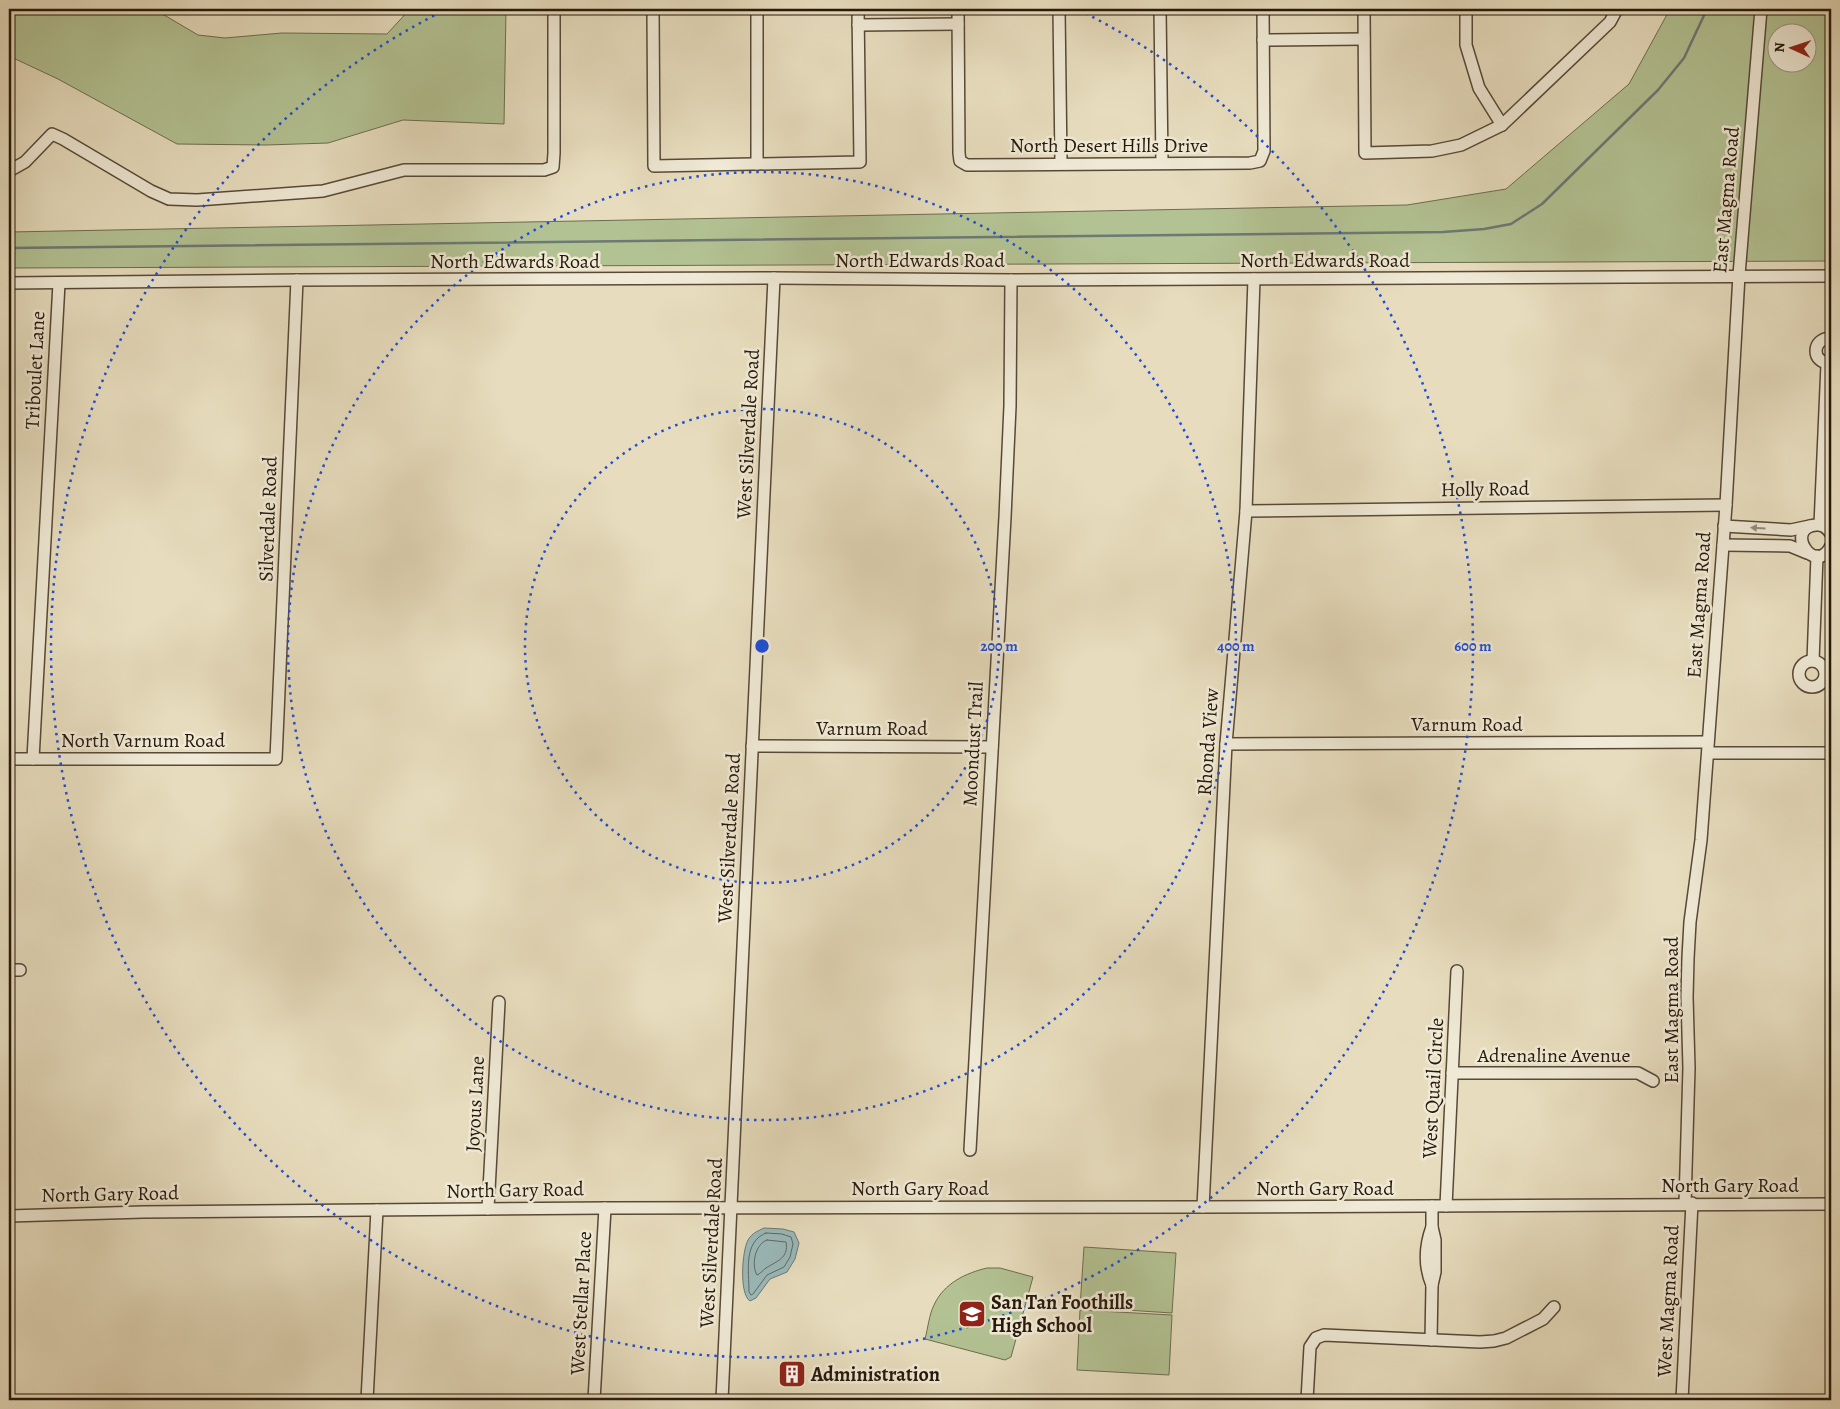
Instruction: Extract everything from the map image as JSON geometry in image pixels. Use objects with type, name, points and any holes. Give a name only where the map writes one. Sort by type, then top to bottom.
[{"type":"street","points":[[9,171],[25,162],[52,134],[150,191],[169,199],[197,200],[323,191],[404,170],[544,170],[552,167],[554,153],[554,9]]},
{"type":"street","points":[[653,9],[654,166],[860,162],[858,9]]},
{"type":"street","points":[[757,9],[757,164]]},
{"type":"street","points":[[858,25],[958,24],[958,9]]},
{"type":"street","points":[[1059,9],[1061,163]]},
{"type":"street","points":[[1160,9],[1162,163]]},
{"type":"street","points":[[1262,9],[1263,40],[1364,39]]},
{"type":"street","points":[[1364,9],[1365,153],[1432,151],[1452,147],[1461,145],[1502,125],[1610,22],[1617,9]]},
{"type":"street","points":[[1466,9],[1466,45],[1479,88],[1502,125]]},
{"type":"street","name":"East Magma Road","points":[[1689,1203],[1687,997],[1690,922],[1701,840],[1726,505],[1739,275],[1761,9]]},
{"type":"street","name":"North Desert Hills Drive","points":[[958,24],[960,161],[968,165],[1250,163],[1260,161],[1264,151],[1263,40]]},
{"type":"street","name":"North Edwards Road","points":[[9,283],[774,278],[1011,280],[1831,276]]},
{"type":"street","name":"West Silverdale Road","points":[[722,1400],[774,278]]},
{"type":"street","name":"Rhonda View","points":[[1203,1207],[1226,744],[1246,511],[1254,279]]},
{"type":"street","name":"Silverdale Road","points":[[276,760],[297,280]]},
{"type":"street","name":"Moondust Trail","points":[[970,1150],[1010,416],[1011,280]]},
{"type":"street","name":"Triboulet Lane","points":[[33,759],[59,283]]},
{"type":"street","points":[[1823,528],[1829,363],[1820,360],[1816,352],[1822,340],[1831,338]]},
{"type":"street","name":"Holly Road","points":[[1246,511],[1726,505]]},
{"type":"street","points":[[1724,526],[1792,530],[1823,528]]},
{"type":"street","points":[[1823,528],[1806,529],[1801,539],[1802,544],[1823,552]]},
{"type":"street","points":[[1723,545],[1790,546],[1823,552]]},
{"type":"street","points":[[1813,661],[1823,552]]},
{"type":"street","name":"Varnum Road","points":[[1226,744],[1708,748],[1831,753]]},
{"type":"street","name":"Varnum Road","points":[[752,746],[992,747]]},
{"type":"street","name":"North Varnum Road","points":[[9,759],[276,760]]},
{"type":"street","name":"West Quail Circle","points":[[1446,1206],[1457,971]]},
{"type":"street","name":"Joyous Lane","points":[[488,1208],[499,1002]]},
{"type":"street","name":"Adrenaline Avenue","points":[[1452,1073],[1638,1073],[1653,1081]]},
{"type":"street","name":"West Magma Road","points":[[1682,1400],[1689,1203]]},
{"type":"street","name":"North Gary Road","points":[[9,1216],[143,1212],[488,1208],[1831,1204]]},
{"type":"street","points":[[1431,1340],[1432,1285],[1435,1272],[1432,1206]]},
{"type":"street","name":"West Stellar Place","points":[[594,1400],[604,1208]]},
{"type":"street","points":[[367,1400],[377,1210]]},
{"type":"street","points":[[1308,1400],[1310,1347],[1316,1338],[1324,1334],[1431,1340],[1494,1341],[1506,1338],[1543,1319],[1554,1307]]},
{"type":"green space","points":[[9,9],[154,9],[198,35],[225,38],[282,33],[387,34],[410,9],[506,9],[504,124],[403,120],[328,143],[266,145],[177,144],[58,79],[9,56]]},
{"type":"green space","points":[[1670,9],[1831,9],[1831,261],[9,268],[9,232],[1407,205],[1506,189],[1629,84]]},
{"type":"green space","points":[[1084,1247],[1176,1253],[1172,1313],[1080,1307]]},
{"type":"green space","points":[[987,1268],[1000,1268],[1033,1277],[1011,1357],[1005,1360],[925,1339],[932,1309],[938,1297],[956,1280]]},
{"type":"green space","points":[[1080,1310],[1172,1315],[1169,1375],[1077,1370]]},
{"type":"water","points":[[764,1228],[783,1229],[794,1232],[799,1243],[795,1259],[787,1272],[770,1279],[756,1298],[750,1301],[744,1290],[743,1282],[744,1253],[748,1240],[755,1232]]},
{"type":"waterway","points":[[9,248],[1443,232],[1484,229],[1511,224],[1542,204],[1658,90],[1684,58],[1707,9]]},
{"type":"place","name":"San Tan Foothills High School","points":[[972,1314]]},
{"type":"place","name":"Administration","points":[[792,1374]]}]
